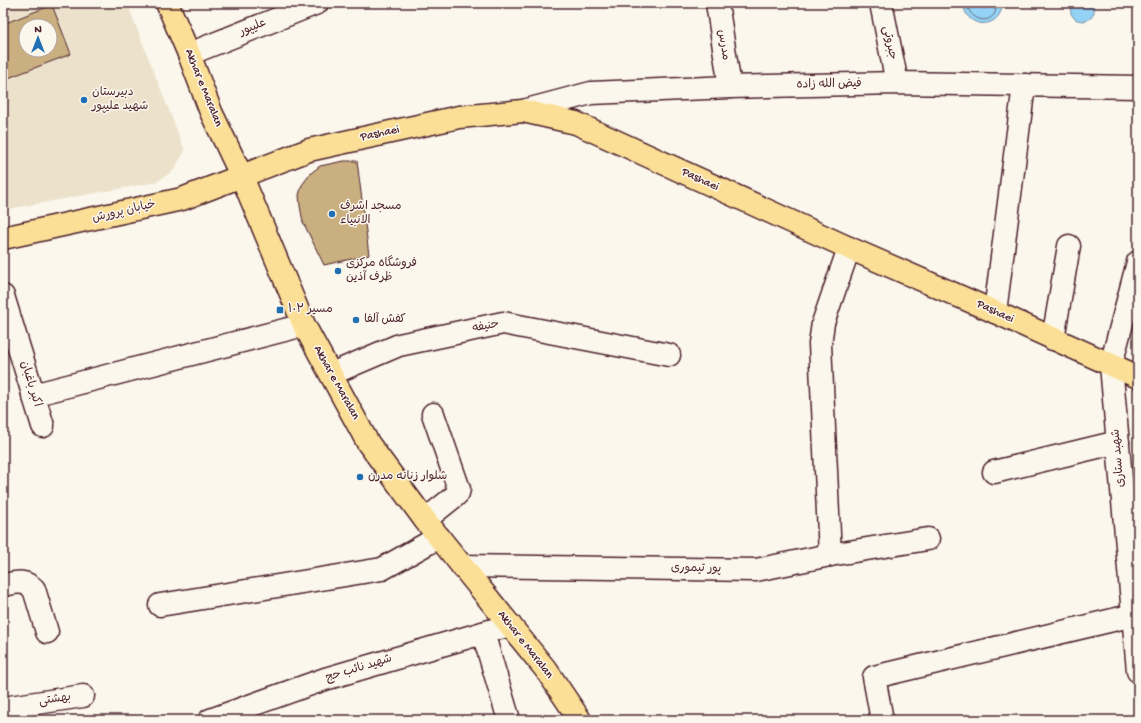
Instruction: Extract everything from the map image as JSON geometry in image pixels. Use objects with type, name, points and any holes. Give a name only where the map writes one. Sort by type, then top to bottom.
[{"type":"main road","name":"Akhar e Maralan","points":[[168,3],[211,112],[242,176],[304,325],[368,443],[424,520],[547,671],[580,720]]},
{"type":"main road","name":"Pashaei","points":[[242,176],[309,150],[459,117],[523,111],[576,123],[1138,377]]},
{"type":"main road","name":"خیابان پرورش","points":[[3,238],[182,199],[242,176]]},
{"type":"street","name":"علیپور","points":[[189,54],[317,3]]},
{"type":"street","name":"مدرس","points":[[717,3],[730,87]]},
{"type":"street","name":"جبروتی","points":[[881,3],[897,83]]},
{"type":"street","name":"فیض الله زاده","points":[[523,111],[591,92],[897,83],[1138,87]]},
{"type":"street","points":[[995,312],[1024,85]]},
{"type":"street","points":[[1053,339],[1069,246]]},
{"type":"street","points":[[830,555],[820,344],[823,323],[850,248]]},
{"type":"street","name":"شهبد ستاری","points":[[1138,262],[1135,283],[1111,365],[1136,615],[1138,671]]},
{"type":"street","name":"اکبر باغبان","points":[[3,296],[43,426]]},
{"type":"street","name":"حنیفه","points":[[331,374],[399,345],[503,323],[669,355]]},
{"type":"street","points":[[33,395],[304,325]]},
{"type":"street","points":[[424,520],[455,496],[459,489],[433,414]]},
{"type":"street","points":[[994,472],[1118,442]]},
{"type":"street","points":[[160,605],[382,569],[439,538]]},
{"type":"street","name":"پور تیموری","points":[[462,566],[756,570],[830,555],[928,539]]},
{"type":"street","points":[[10,584],[30,584],[34,589],[47,632]]},
{"type":"street","points":[[882,720],[874,677],[1136,615]]},
{"type":"street","name":"شهید نائب حج","points":[[210,720],[255,712],[325,679],[510,625]]},
{"type":"street","points":[[483,633],[509,720]]},
{"type":"street","name":"بهشتی","points":[[3,708],[83,696]]},
{"type":"shaded area","name":"دبیرستان شهید علیپور","points":[[3,3],[127,3],[185,151],[174,170],[157,182],[3,210]]},
{"type":"green space","points":[[1114,3],[1138,3],[1138,7],[1115,6]]},
{"type":"water","points":[[964,3],[994,3],[1002,7],[999,15],[994,20],[988,23],[981,23],[975,22],[969,18],[965,11]]},
{"type":"water","points":[[1073,3],[1092,3],[1094,12],[1091,18],[1084,21],[1075,19],[1071,11]]},
{"type":"building","points":[[52,5],[57,18],[18,18]]},
{"type":"building","points":[[18,18],[18,58],[58,58],[58,20],[71,54],[3,80],[3,24]]},
{"type":"building","name":"مسجد اشرف الانبیاء","points":[[344,161],[357,161],[369,255],[324,265],[303,222],[299,195],[302,185],[311,173],[320,166]]},
{"type":"place","name":"دبیرستان شهید علیپور","points":[[84,100]]},
{"type":"place","name":"مسجد اشرف الانبیاء","points":[[332,214]]},
{"type":"place","name":"فروشگاه مرکزی ظرف آذین","points":[[338,271]]},
{"type":"place","name":"مسیر ۱۰۲","points":[[280,310]]},
{"type":"place","name":"کفش آلفا","points":[[356,320]]},
{"type":"place","name":"شلوار زنانه مدرن","points":[[360,477]]}]
